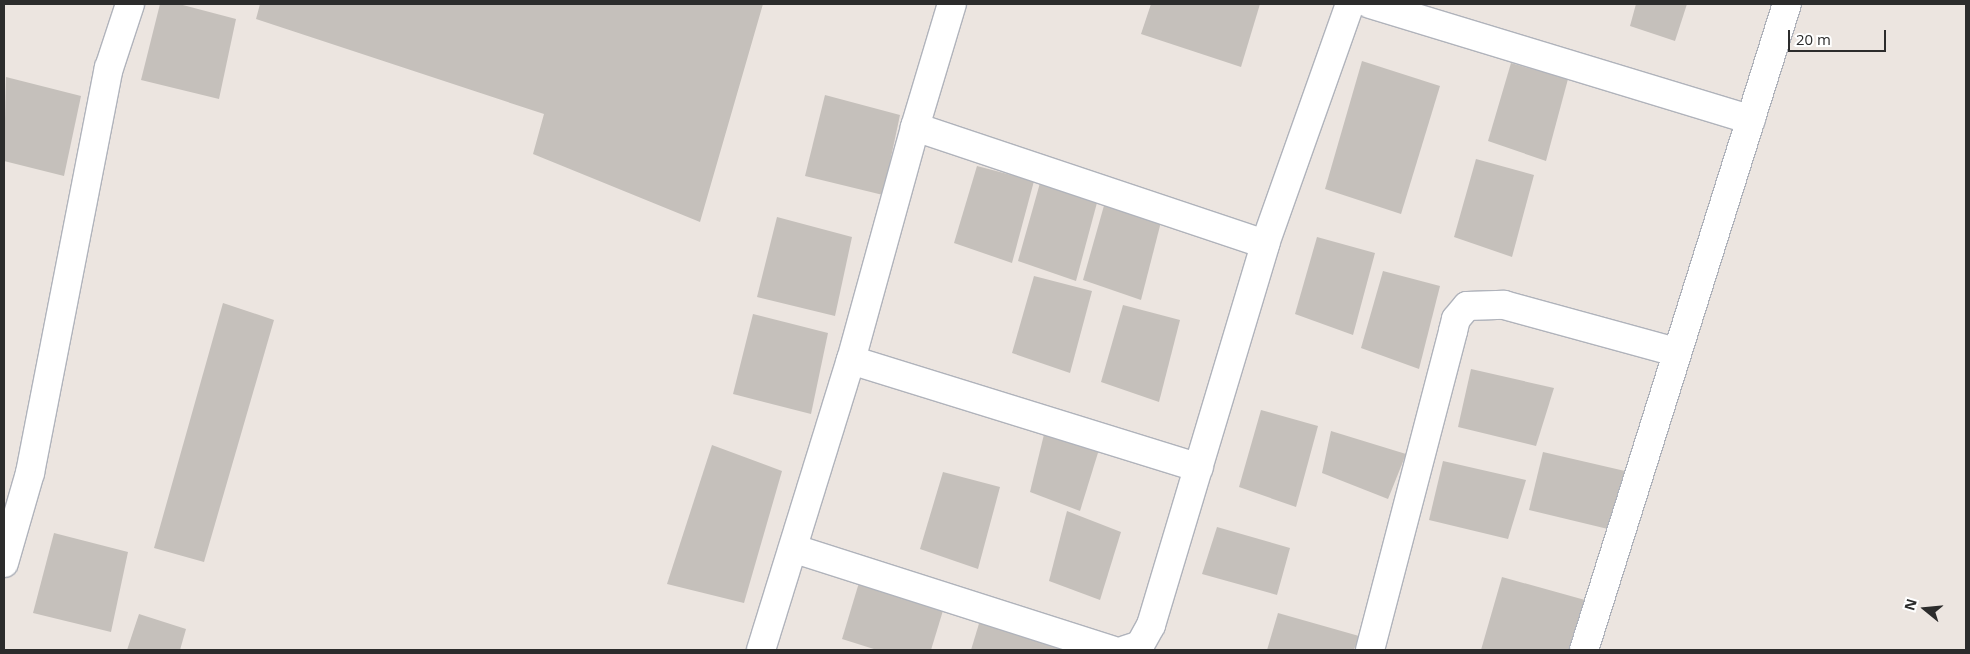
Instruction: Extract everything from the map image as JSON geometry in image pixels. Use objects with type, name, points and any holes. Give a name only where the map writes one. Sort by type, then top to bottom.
[{"type":"street","points":[[4,563],[30,473],[109,68],[130,4]]},
{"type":"street","points":[[761,650],[795,549],[851,360],[915,127],[952,4]]},
{"type":"street","points":[[1124,650],[1140,645],[1151,625],[1265,244],[1350,4]]},
{"type":"street","points":[[1370,4],[1751,120]]},
{"type":"street","points":[[1584,650],[1676,352],[1787,4]]},
{"type":"street","points":[[915,127],[1265,244]]},
{"type":"street","points":[[1370,650],[1456,319],[1467,306],[1504,305],[1676,352]]},
{"type":"street","points":[[851,360],[1199,468]]},
{"type":"street","points":[[795,549],[1112,650]]},
{"type":"building","points":[[160,4],[179,4],[236,19],[219,99],[141,80]]},
{"type":"building","points":[[260,4],[763,4],[700,222],[533,154],[544,114],[256,19]]},
{"type":"building","points":[[1151,4],[1260,4],[1241,67],[1141,34]]},
{"type":"building","points":[[1636,4],[1687,4],[1675,41],[1630,26]]},
{"type":"building","points":[[1362,61],[1440,86],[1401,214],[1325,189]]},
{"type":"building","points":[[1511,63],[1568,79],[1546,161],[1488,141]]},
{"type":"building","points":[[6,77],[81,96],[64,176],[4,161]]},
{"type":"building","points":[[825,95],[900,115],[883,195],[805,176]]},
{"type":"building","points":[[1476,159],[1534,175],[1512,257],[1454,237]]},
{"type":"building","points":[[977,166],[1034,181],[1012,263],[954,243]]},
{"type":"building","points":[[1040,183],[1098,199],[1076,281],[1018,261]]},
{"type":"building","points":[[1105,202],[1162,218],[1141,300],[1083,280]]},
{"type":"building","points":[[777,217],[852,237],[835,316],[757,297]]},
{"type":"building","points":[[1317,237],[1375,253],[1353,335],[1295,314]]},
{"type":"building","points":[[1383,271],[1440,286],[1419,369],[1361,348]]},
{"type":"building","points":[[1034,276],[1092,291],[1070,373],[1012,353]]},
{"type":"building","points":[[223,303],[274,320],[204,562],[154,548]]},
{"type":"building","points":[[1123,305],[1180,320],[1159,402],[1101,382]]},
{"type":"building","points":[[753,314],[828,333],[811,414],[733,394]]},
{"type":"building","points":[[1471,369],[1554,388],[1536,446],[1458,427]]},
{"type":"building","points":[[1261,410],[1318,426],[1296,507],[1239,487]]},
{"type":"building","points":[[1047,422],[1101,443],[1080,511],[1030,492]]},
{"type":"building","points":[[1331,431],[1406,454],[1388,499],[1322,473]]},
{"type":"building","points":[[712,445],[782,471],[744,603],[667,584]]},
{"type":"building","points":[[1543,452],[1625,471],[1608,529],[1529,510]]},
{"type":"building","points":[[1443,461],[1526,480],[1508,539],[1429,520]]},
{"type":"building","points":[[943,472],[1000,487],[978,569],[920,549]]},
{"type":"building","points":[[1067,511],[1121,532],[1100,600],[1049,581]]},
{"type":"building","points":[[1217,527],[1290,548],[1277,595],[1202,574]]},
{"type":"building","points":[[54,533],[128,552],[111,632],[33,613]]},
{"type":"building","points":[[861,576],[945,604],[931,650],[877,650],[842,639]]},
{"type":"building","points":[[1502,577],[1585,600],[1572,650],[1481,650]]},
{"type":"building","points":[[1278,613],[1359,636],[1354,650],[1267,650]]},
{"type":"building","points":[[139,614],[186,629],[180,650],[127,650]]},
{"type":"building","points":[[981,617],[1065,645],[1063,650],[971,650]]}]
